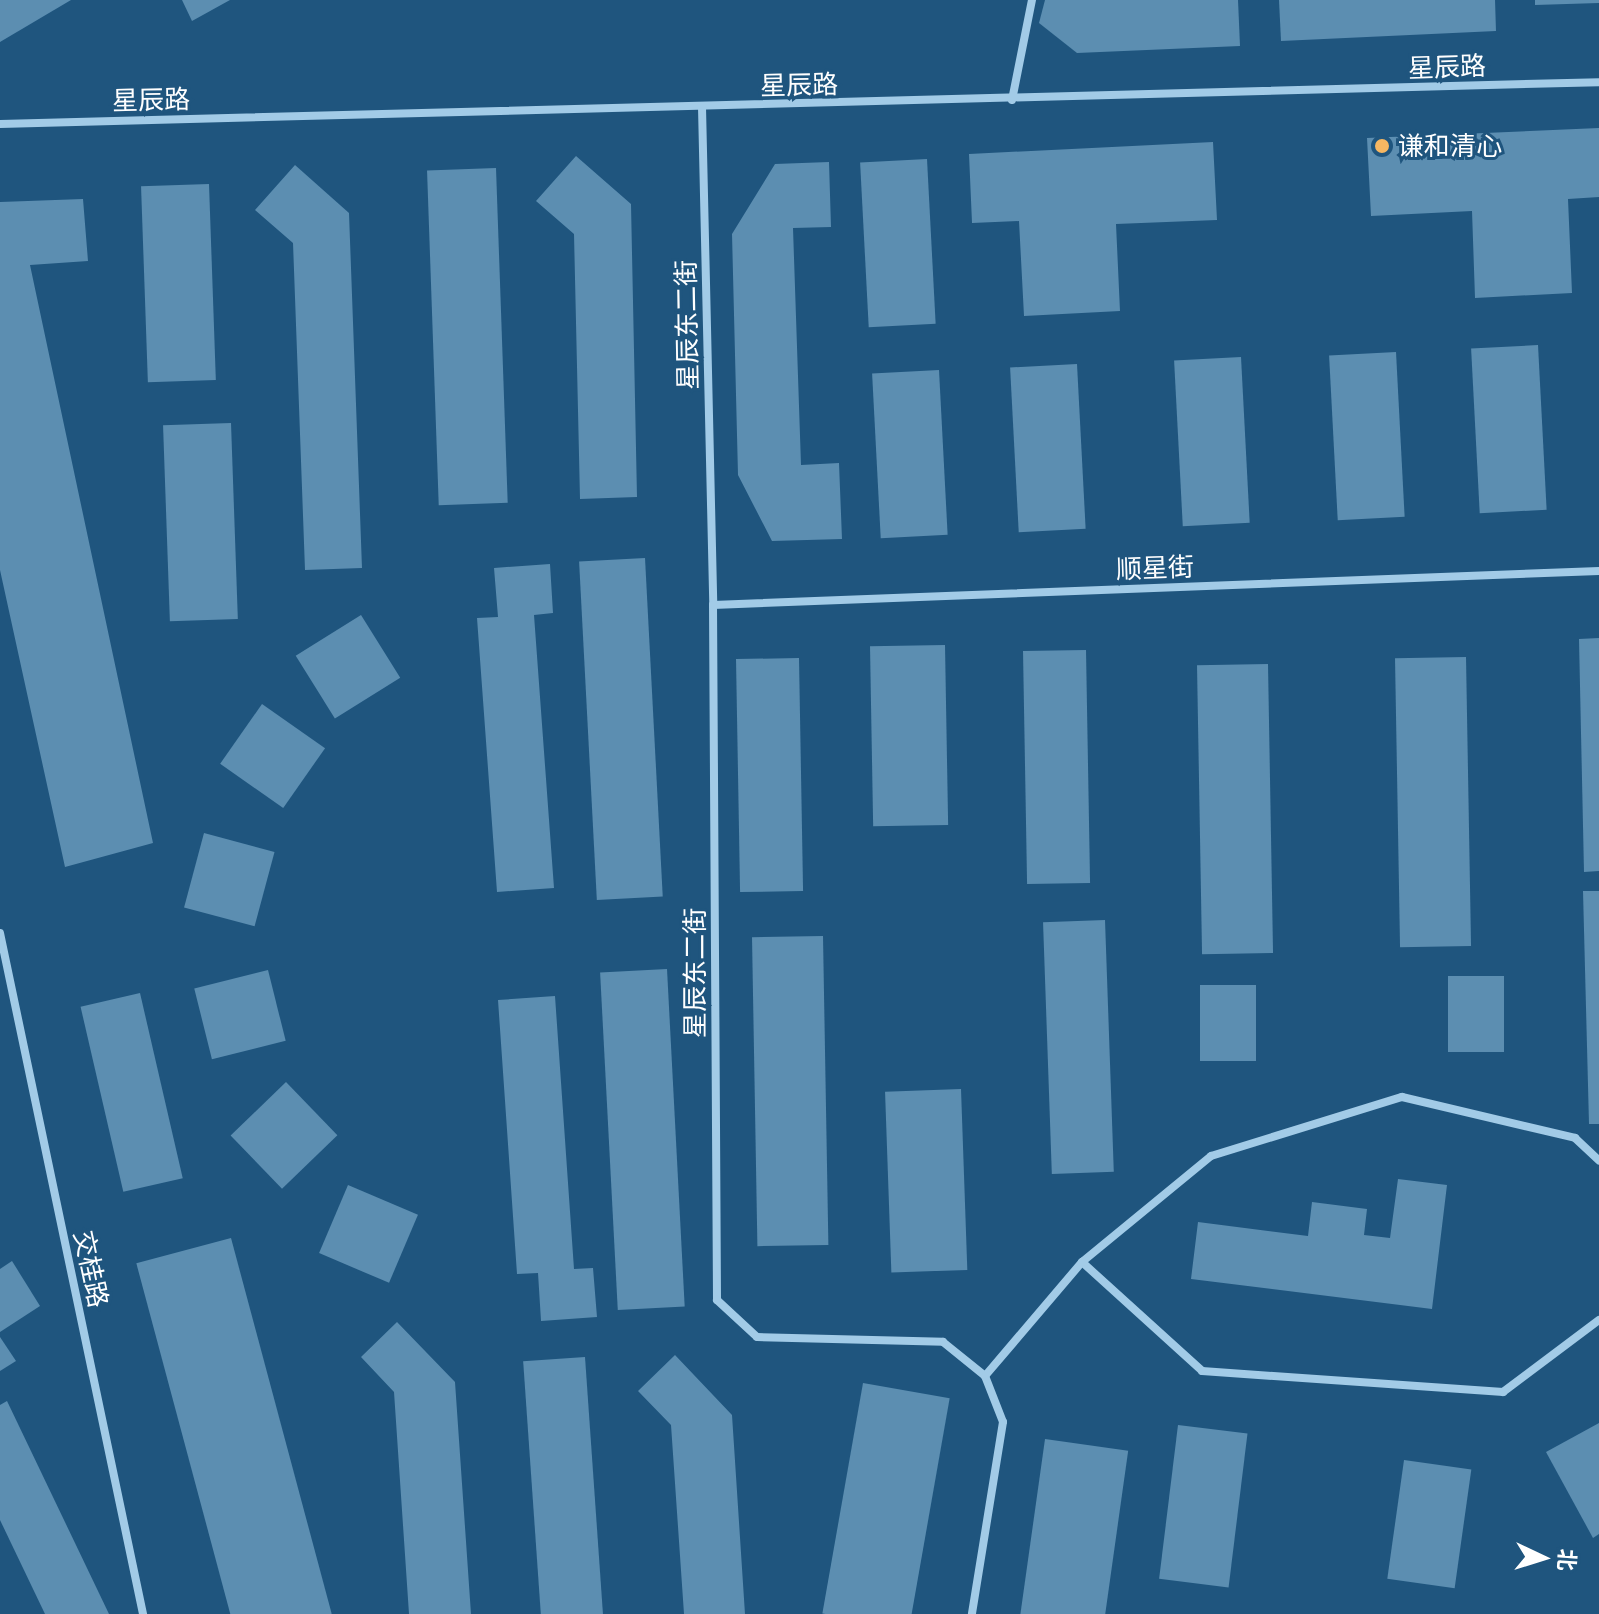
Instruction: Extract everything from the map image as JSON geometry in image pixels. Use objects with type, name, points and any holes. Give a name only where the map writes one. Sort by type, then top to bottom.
[{"type":"street","points":[[1012,100],[1032,0]]},
{"type":"street","name":"星辰路","points":[[0,124],[1012,100],[1599,82]]},
{"type":"street","name":"星辰东二街","points":[[702,107],[713,605],[717,1300],[757,1337],[943,1342],[985,1376],[1003,1422],[972,1614]]},
{"type":"street","name":"顺星街","points":[[713,605],[1599,571]]},
{"type":"street","name":"交桂路","points":[[0,933],[143,1614]]},
{"type":"street","points":[[985,1376],[1082,1262],[1211,1156],[1402,1097],[1575,1138],[1599,1160]]},
{"type":"street","points":[[1082,1262],[1202,1371],[1503,1392],[1599,1320]]},
{"type":"building","points":[[0,0],[71,0],[0,42]]},
{"type":"building","points":[[182,0],[230,0],[192,21]]},
{"type":"building","points":[[1045,0],[1238,0],[1240,46],[1077,53],[1039,23]]},
{"type":"building","points":[[1279,0],[1495,0],[1496,31],[1281,41]]},
{"type":"building","points":[[1535,0],[1599,0],[1599,3],[1535,5]]},
{"type":"building","points":[[1599,128],[1599,197],[1568,199],[1572,293],[1475,298],[1472,211],[1371,216],[1367,138]]},
{"type":"building","points":[[1213,142],[1217,220],[1116,224],[1120,311],[1024,316],[1019,221],[972,223],[969,154]]},
{"type":"building","points":[[576,156],[631,204],[637,497],[580,499],[574,234],[536,201]]},
{"type":"building","points":[[927,159],[936,324],[869,327],[860,163]]},
{"type":"building","points":[[829,162],[831,227],[793,228],[801,465],[839,463],[842,539],[772,541],[738,475],[732,234],[775,164]]},
{"type":"building","points":[[295,165],[349,213],[362,568],[305,570],[293,243],[255,210]]},
{"type":"building","points":[[496,168],[508,503],[439,505],[427,170]]},
{"type":"building","points":[[209,184],[216,380],[148,382],[141,186]]},
{"type":"building","points":[[83,199],[88,261],[30,265],[153,843],[65,867],[0,570],[0,202]]},
{"type":"building","points":[[1538,345],[1547,510],[1480,513],[1471,349]]},
{"type":"building","points":[[1396,352],[1405,517],[1338,520],[1329,356]]},
{"type":"building","points":[[1241,357],[1250,523],[1183,526],[1174,361]]},
{"type":"building","points":[[1077,364],[1086,529],[1019,532],[1010,368]]},
{"type":"building","points":[[939,370],[948,535],[881,538],[872,374]]},
{"type":"building","points":[[231,423],[238,619],[170,621],[163,425]]},
{"type":"building","points":[[645,558],[663,897],[597,900],[579,561]]},
{"type":"building","points":[[550,564],[553,613],[534,615],[554,888],[497,892],[477,618],[498,617],[494,568]]},
{"type":"building","points":[[361,615],[400,678],[335,719],[296,656]]},
{"type":"building","points":[[1599,638],[1599,871],[1584,872],[1579,639]]},
{"type":"building","points":[[945,645],[948,825],[873,826],[870,646]]},
{"type":"building","points":[[1086,650],[1090,883],[1027,884],[1023,651]]},
{"type":"building","points":[[1466,657],[1471,946],[1400,947],[1395,658]]},
{"type":"building","points":[[799,658],[803,891],[740,892],[736,659]]},
{"type":"building","points":[[1268,664],[1273,953],[1202,954],[1197,665]]},
{"type":"building","points":[[262,704],[325,748],[283,808],[220,764]]},
{"type":"building","points":[[204,833],[275,852],[255,926],[184,907]]},
{"type":"building","points":[[1583,891],[1599,891],[1599,1124],[1589,1124]]},
{"type":"building","points":[[1105,920],[1114,1172],[1052,1174],[1043,922]]},
{"type":"building","points":[[823,936],[828,1245],[757,1246],[752,937]]},
{"type":"building","points":[[667,969],[685,1307],[618,1310],[600,973]]},
{"type":"building","points":[[268,970],[286,1041],[212,1059],[194,988]]},
{"type":"building","points":[[1448,976],[1504,976],[1504,1052],[1448,1052]]},
{"type":"building","points":[[1200,985],[1256,985],[1256,1061],[1200,1061]]},
{"type":"building","points":[[140,993],[183,1178],[123,1192],[81,1007]]},
{"type":"building","points":[[555,996],[574,1269],[593,1268],[597,1317],[541,1321],[538,1273],[517,1274],[498,1000]]},
{"type":"building","points":[[286,1082],[337,1135],[282,1189],[231,1135]]},
{"type":"building","points":[[961,1089],[967,1270],[891,1273],[885,1092]]},
{"type":"building","points":[[1398,1179],[1447,1185],[1432,1309],[1191,1279],[1198,1222],[1308,1236],[1312,1202],[1367,1209],[1364,1235],[1390,1238]]},
{"type":"building","points":[[348,1185],[418,1215],[389,1283],[319,1253]]},
{"type":"building","points":[[231,1238],[332,1614],[230,1614],[136,1263]]},
{"type":"building","points":[[12,1261],[40,1306],[0,1332],[0,1269]]},
{"type":"building","points":[[397,1322],[455,1382],[471,1614],[409,1614],[394,1392],[361,1357]]},
{"type":"building","points":[[0,1337],[16,1361],[0,1371]]},
{"type":"building","points":[[675,1355],[732,1415],[745,1614],[684,1614],[671,1425],[638,1391]]},
{"type":"building","points":[[585,1357],[603,1614],[541,1614],[523,1361]]},
{"type":"building","points":[[863,1383],[950,1398],[912,1614],[822,1613]]},
{"type":"building","points":[[7,1401],[109,1614],[45,1614],[0,1520],[0,1405]]},
{"type":"building","points":[[1599,1423],[1599,1534],[1593,1538],[1546,1452]]},
{"type":"building","points":[[1178,1425],[1247,1434],[1229,1587],[1159,1579]]},
{"type":"building","points":[[1045,1439],[1128,1451],[1105,1614],[1020,1614]]},
{"type":"building","points":[[1404,1460],[1471,1469],[1455,1588],[1387,1579]]},
{"type":"place","name":"谦和清心","points":[[1382,146]]}]
